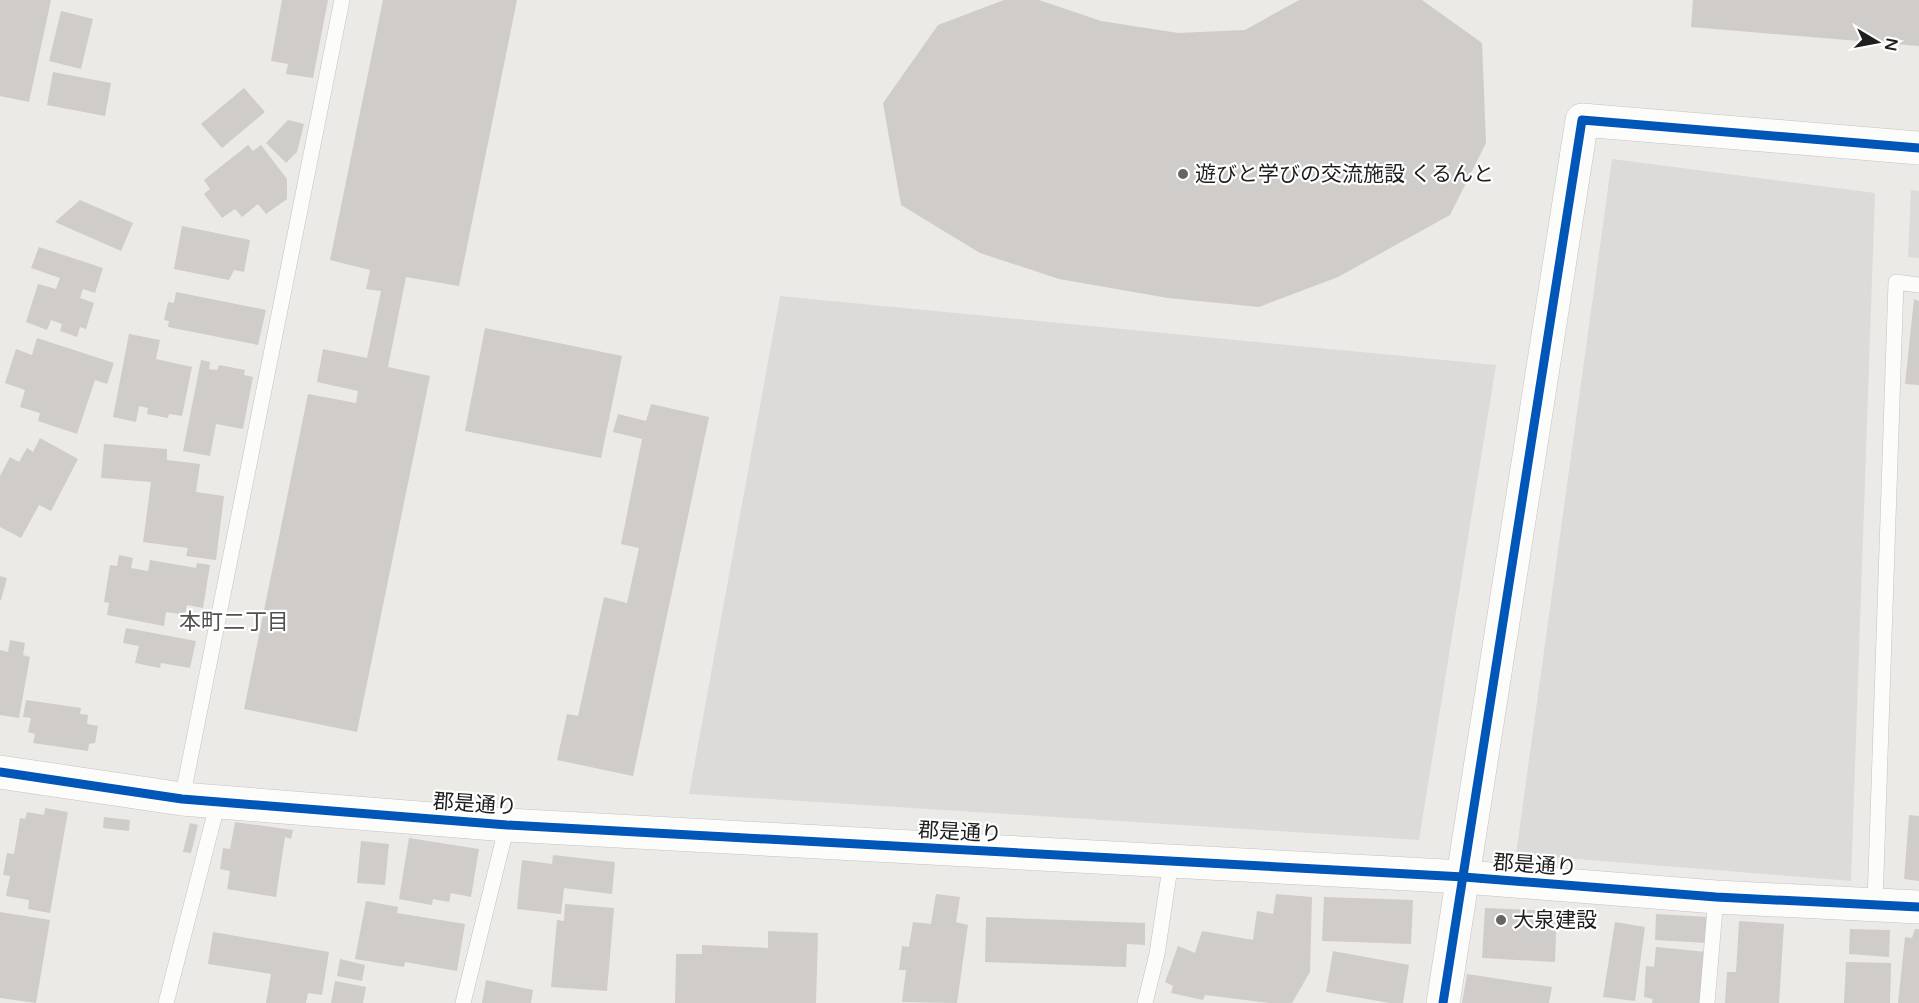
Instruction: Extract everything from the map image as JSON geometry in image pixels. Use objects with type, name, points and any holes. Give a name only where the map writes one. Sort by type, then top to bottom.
[{"type":"street","points":[[1443,1003],[1582,120],[1919,148]]},
{"type":"street","name":"郡是通り","points":[[0,772],[182,799],[507,825],[1464,877],[1716,897],[1919,907]]},
{"type":"lane","points":[[182,799],[342,0]]},
{"type":"lane","points":[[1875,904],[1896,282],[1919,285]]},
{"type":"lane","points":[[166,1003],[218,802]]},
{"type":"lane","points":[[463,1003],[507,825]]},
{"type":"lane","points":[[1145,1003],[1157,954],[1171,861]]},
{"type":"lane","points":[[1707,1003],[1716,897]]},
{"type":"shaded area","points":[[1612,159],[1875,193],[1851,881],[1516,854]]},
{"type":"shaded area","points":[[1911,190],[1919,191],[1919,258],[1908,257]]},
{"type":"shaded area","points":[[780,296],[1496,365],[1419,840],[689,794]]},
{"type":"building","points":[[0,0],[51,0],[29,102],[0,96]]},
{"type":"building","points":[[282,0],[328,0],[313,78],[286,74],[288,64],[271,61]]},
{"type":"building","points":[[383,0],[517,0],[459,286],[406,277],[388,367],[430,376],[357,732],[244,709],[308,394],[356,403],[358,391],[317,382],[323,349],[367,358],[381,291],[366,289],[370,270],[330,260]]},
{"type":"building","name":"遊びと学びの交流施設 くるんと","points":[[1004,0],[1039,0],[1101,21],[1178,33],[1245,30],[1299,0],[1422,0],[1482,43],[1486,143],[1450,215],[1338,277],[1259,307],[1168,298],[1059,279],[980,253],[901,205],[883,103],[938,25]]},
{"type":"building","points":[[1693,0],[1919,0],[1919,46],[1691,27]]},
{"type":"building","points":[[61,11],[93,19],[81,69],[49,61]]},
{"type":"building","points":[[53,72],[111,83],[105,116],[47,105]]},
{"type":"building","points":[[244,88],[265,112],[222,148],[201,124]]},
{"type":"building","points":[[288,120],[304,124],[297,152],[286,163],[266,143]]},
{"type":"building","points":[[248,145],[253,151],[261,145],[287,179],[287,199],[266,214],[258,204],[242,217],[235,209],[222,218],[204,194],[210,189],[204,180]]},
{"type":"building","points":[[80,200],[133,223],[121,251],[55,222]]},
{"type":"building","points":[[182,226],[250,240],[244,272],[234,270],[229,280],[174,269]]},
{"type":"building","points":[[39,247],[103,268],[95,293],[83,289],[80,298],[94,303],[86,329],[80,327],[77,337],[60,331],[62,324],[51,320],[47,330],[26,322],[38,284],[56,289],[60,278],[31,268]]},
{"type":"building","points":[[176,292],[266,310],[258,345],[168,327],[169,321],[164,320],[168,302],[174,303]]},
{"type":"building","points":[[1914,299],[1919,301],[1919,385],[1905,384]]},
{"type":"building","points":[[485,328],[622,356],[601,458],[465,431]]},
{"type":"building","points":[[129,334],[160,340],[156,359],[192,367],[182,416],[169,414],[168,418],[147,414],[148,408],[139,406],[136,422],[113,417]]},
{"type":"building","points":[[37,338],[114,363],[107,384],[95,380],[77,434],[38,421],[40,413],[20,407],[25,390],[5,383],[16,349],[32,355]]},
{"type":"building","points":[[201,360],[210,362],[209,369],[217,370],[219,365],[245,370],[244,375],[253,377],[243,429],[216,424],[210,456],[183,451]]},
{"type":"building","points":[[651,404],[709,417],[633,776],[557,760],[567,714],[578,716],[604,597],[627,603],[639,548],[621,544],[642,439],[613,432],[618,414],[646,421]]},
{"type":"building","points":[[40,438],[78,459],[51,511],[39,505],[21,538],[0,527],[0,476],[10,457],[19,462],[27,448],[33,452]]},
{"type":"building","points":[[104,444],[167,449],[167,460],[200,464],[196,492],[224,496],[216,560],[186,556],[188,548],[143,542],[151,482],[101,478]]},
{"type":"building","points":[[119,555],[133,558],[131,568],[148,571],[150,560],[196,568],[197,563],[210,565],[203,608],[187,605],[185,615],[166,612],[164,626],[107,615],[109,603],[104,602],[110,565],[117,566]]},
{"type":"building","points":[[0,576],[7,578],[1,600],[0,600]]},
{"type":"building","points":[[126,628],[196,641],[190,668],[161,663],[160,668],[135,663],[139,646],[123,643]]},
{"type":"building","points":[[10,640],[25,643],[23,655],[30,657],[19,718],[0,715],[0,650],[8,652]]},
{"type":"building","points":[[26,700],[81,708],[80,714],[88,715],[87,724],[98,726],[95,743],[89,744],[88,751],[33,743],[35,734],[28,732],[31,718],[23,717]]},
{"type":"building","points":[[45,808],[68,812],[50,913],[28,909],[29,900],[6,896],[10,876],[3,875],[7,853],[14,854],[20,818],[25,819],[27,812],[44,815]]},
{"type":"building","points":[[1909,815],[1919,816],[1919,881],[1904,879]]},
{"type":"building","points":[[104,817],[130,820],[129,831],[103,828]]},
{"type":"building","points":[[235,822],[293,830],[291,839],[285,837],[276,897],[227,889],[230,871],[220,869],[223,848],[230,849]]},
{"type":"building","points":[[190,823],[198,825],[191,853],[183,852]]},
{"type":"building","points":[[409,838],[479,849],[471,897],[451,893],[449,902],[433,899],[432,905],[399,899]]},
{"type":"building","points":[[361,841],[389,844],[385,885],[357,883]]},
{"type":"building","points":[[553,855],[615,862],[612,894],[564,888],[561,914],[517,909],[522,860],[552,864]]},
{"type":"building","points":[[936,894],[960,897],[956,922],[968,925],[957,1003],[902,1002],[906,970],[899,970],[902,946],[909,947],[913,922],[931,924]]},
{"type":"building","points":[[1276,894],[1312,897],[1310,972],[1292,1003],[1269,1003],[1205,995],[1203,1000],[1171,993],[1173,986],[1165,982],[1178,946],[1195,953],[1202,931],[1253,940],[1257,911],[1273,914]]},
{"type":"building","points":[[1324,897],[1413,900],[1411,944],[1322,941]]},
{"type":"building","points":[[366,901],[398,907],[397,913],[465,924],[457,971],[405,962],[404,967],[355,959]]},
{"type":"building","points":[[565,904],[614,908],[607,991],[551,987],[557,920],[564,921]]},
{"type":"building","points":[[1485,908],[1557,911],[1555,962],[1482,958]]},
{"type":"building","points":[[0,912],[50,920],[36,1003],[0,998]]},
{"type":"building","points":[[1656,914],[1709,917],[1707,943],[1655,940]]},
{"type":"building","points":[[986,917],[1145,923],[1145,945],[1127,944],[1126,967],[985,962]]},
{"type":"building","points":[[1739,921],[1784,924],[1779,1003],[1725,1003],[1727,972],[1736,972]]},
{"type":"building","points":[[1615,922],[1645,927],[1635,1001],[1603,997]]},
{"type":"building","points":[[1850,929],[1890,930],[1889,957],[1849,954]]},
{"type":"building","points":[[1915,929],[1919,929],[1919,1003],[1898,1003],[1905,937],[1912,938]]},
{"type":"building","points":[[768,931],[818,933],[816,1003],[675,1003],[676,954],[702,954],[702,945],[768,948]]},
{"type":"building","points":[[213,932],[329,952],[322,995],[308,993],[306,1003],[266,1003],[271,974],[208,964]]},
{"type":"building","points":[[1656,947],[1706,952],[1702,1003],[1652,1003],[1653,999],[1644,997],[1646,966],[1654,967]]},
{"type":"building","points":[[1333,951],[1409,965],[1403,1003],[1390,1003],[1326,992]]},
{"type":"building","points":[[340,959],[365,965],[362,981],[337,976]]},
{"type":"building","points":[[1846,962],[1891,963],[1890,1003],[1844,1003]]},
{"type":"building","points":[[1467,974],[1552,987],[1549,1003],[1462,1003]]},
{"type":"building","points":[[486,980],[533,990],[531,1003],[482,1003]]},
{"type":"building","points":[[335,981],[366,987],[363,1003],[331,1003]]},
{"type":"cycle path","points":[[1443,1003],[1582,120],[1919,148]]},
{"type":"cycle path","points":[[0,772],[182,799],[507,825],[1464,877],[1716,897],[1919,907]]},
{"type":"place","name":"遊びと学びの交流施設 くるんと","points":[[1183,174]]},
{"type":"place","name":"大泉建設","points":[[1501,920]]},
{"type":"district","name":"本町二丁目","points":[[234,621]]}]
